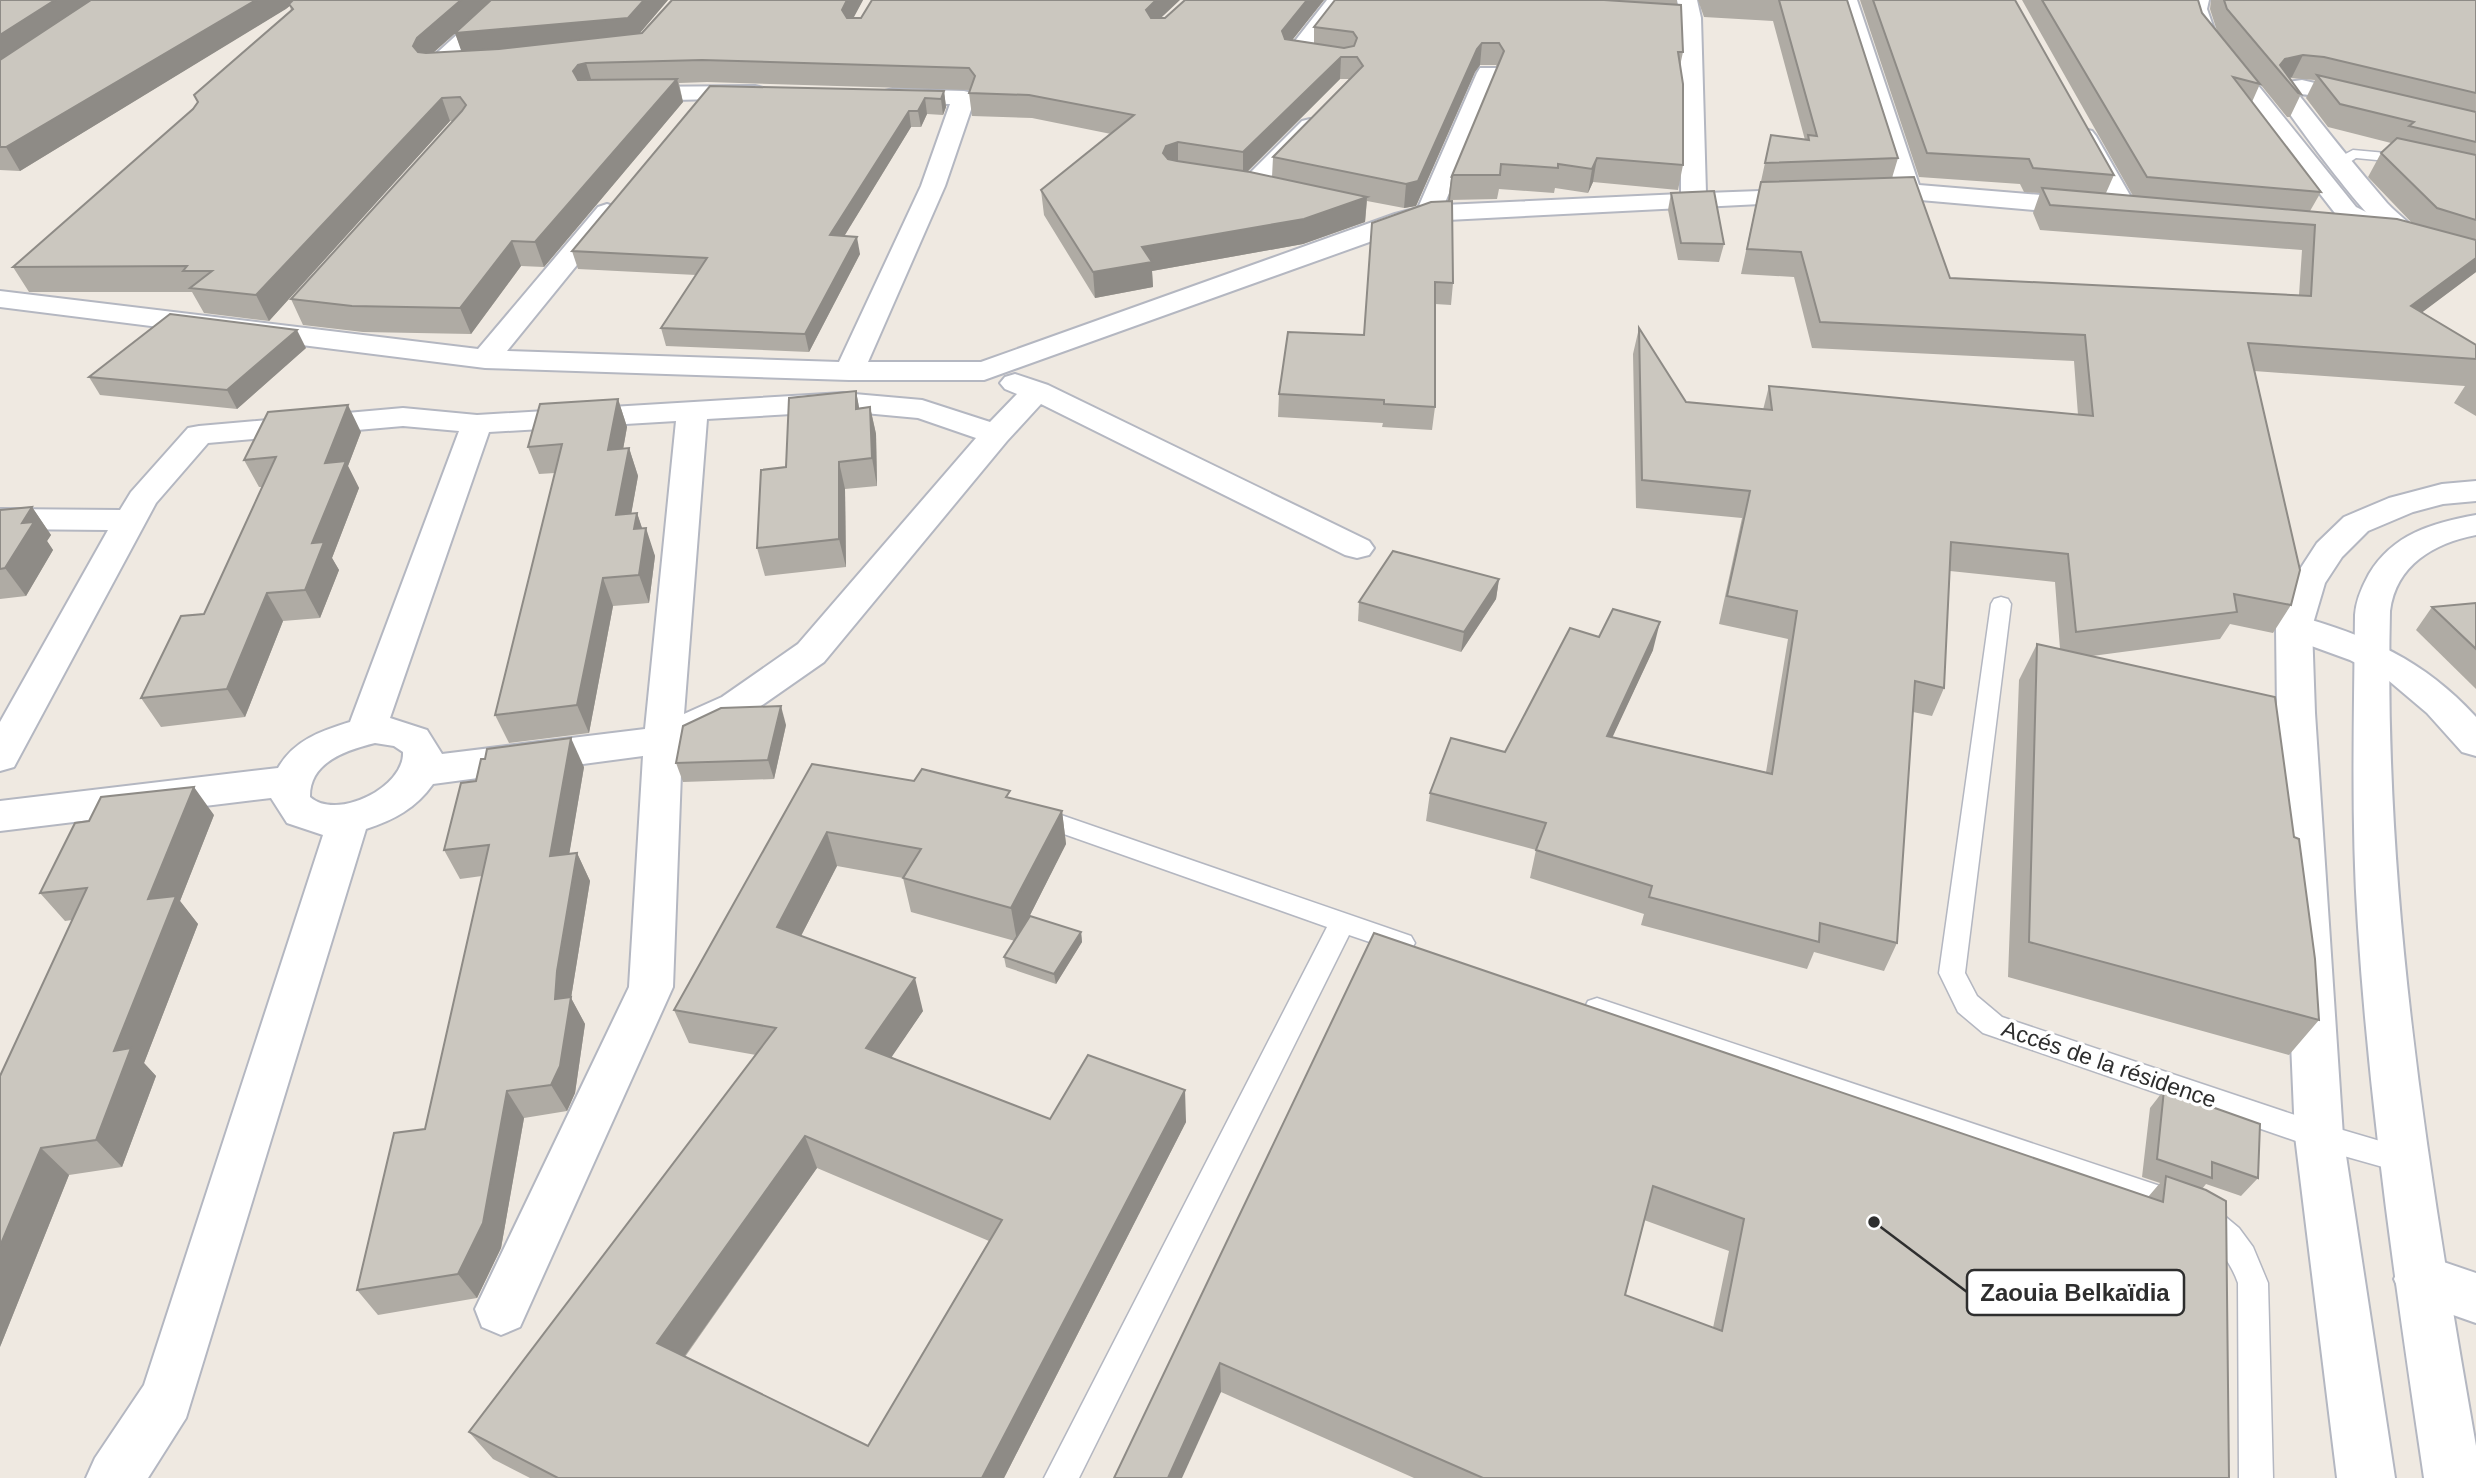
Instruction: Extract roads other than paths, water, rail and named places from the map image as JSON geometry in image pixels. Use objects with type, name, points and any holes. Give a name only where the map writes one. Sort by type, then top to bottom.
[{"type":"street","points":[[482,65],[435,67],[507,0]]},
{"type":"street","points":[[1336,0],[1295,55],[1343,62]]},
{"type":"street","points":[[1847,0],[1909,192]]},
{"type":"street","points":[[2199,0],[2197,9],[2205,33],[2335,200],[2362,223],[2385,233],[2476,260]]},
{"type":"street","points":[[1665,17],[1689,9],[1694,199]]},
{"type":"street","points":[[0,299],[485,359],[849,371],[984,371],[1416,216],[1488,73]]},
{"type":"street","points":[[2388,107],[2312,89],[2283,89],[2339,163],[2385,216],[2412,241]]},
{"type":"street","points":[[689,114],[707,92]]},
{"type":"street","points":[[606,95],[707,92],[775,94]]},
{"type":"street","points":[[849,371],[933,186],[964,98],[869,96]]},
{"type":"street","points":[[1276,192],[1238,185],[1321,114]]},
{"type":"street","points":[[1366,211],[1416,216],[1694,199],[1909,192],[2138,212],[2074,117]]},
{"type":"street","points":[[485,359],[627,188]]},
{"type":"street","points":[[2332,228],[2385,233]]},
{"type":"street","points":[[2444,250],[2476,248]]},
{"type":"street","points":[[0,291],[20,274]]},
{"type":"street","points":[[276,335],[294,314]]},
{"type":"street","points":[[984,371],[1037,391],[1357,548]]},
{"type":"street","points":[[421,771],[663,740],[735,706],[811,653],[996,434],[1037,391]]},
{"type":"street","points":[[0,757],[142,499],[199,435],[403,417],[477,424],[843,402],[922,409],[996,434]]},
{"type":"street","points":[[501,1309],[651,987],[663,740],[692,411]]},
{"type":"street","points":[[366,732],[477,424]]},
{"type":"street","points":[[2366,1478],[2319,1136],[2296,713],[2294,627],[2308,583],[2329,550],[2356,524],[2401,505],[2442,494],[2476,491]]},
{"type":"street","points":[[2401,505],[2460,528]]},
{"type":"street","points":[[0,519],[131,520]]},
{"type":"street","points":[[2453,1478],[2420,1279],[2386,1024],[2372,770],[2374,604],[2391,566],[2410,546],[2460,528]]},
{"type":"street","points":[[2294,627],[2373,656],[2402,671],[2454,715],[2476,742]]},
{"type":"street","points":[[393,731],[409,736],[419,745],[424,757],[421,771],[411,786],[395,800],[350,818],[328,820],[309,816],[296,808],[289,796],[291,781],[300,766],[314,753],[333,741],[366,732],[393,731]]},
{"type":"street","points":[[0,816],[291,781]]},
{"type":"street","points":[[115,1478],[167,1399],[350,818]]},
{"type":"street","points":[[2420,1279],[2476,1298]]},
{"type":"lane","points":[[2339,163],[2353,154],[2424,162]]},
{"type":"lane","name":"Accés de la résidence","points":[[2001,604],[1952,973],[1967,1004],[1993,1024],[2319,1136],[2404,1160]]},
{"type":"lane","points":[[1005,804],[1421,949]]},
{"type":"lane","points":[[1061,1478],[1342,923]]},
{"type":"lane","points":[[1566,999],[2187,1209],[2211,1222],[2231,1239],[2245,1259],[2253,1283],[2256,1478]]},
{"type":"place","name":"Zaouia Belkaïdia","points":[[1874,1222]]}]
